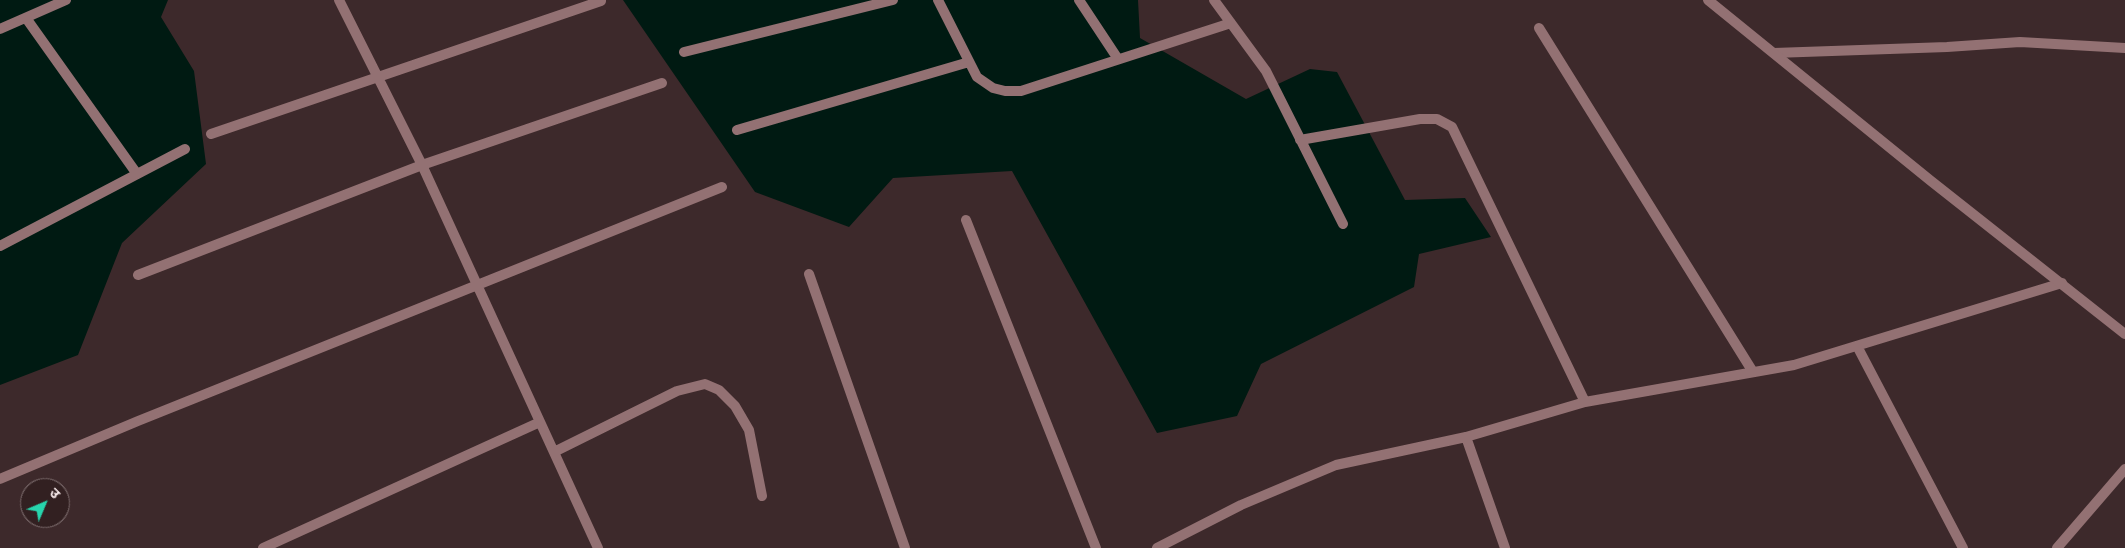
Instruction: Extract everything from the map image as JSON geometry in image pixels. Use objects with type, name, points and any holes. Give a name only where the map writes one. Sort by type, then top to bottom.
[{"type":"street","points":[[0,30],[66,0]]},
{"type":"street","points":[[339,0],[422,165],[598,548]]},
{"type":"street","points":[[211,134],[601,0]]},
{"type":"street","points":[[684,52],[893,0]]},
{"type":"street","points":[[938,0],[977,77],[993,88],[1005,91],[1021,91],[1231,23]]},
{"type":"street","points":[[1079,0],[1118,60]]},
{"type":"street","points":[[1214,0],[1266,71],[1343,224]]},
{"type":"street","points":[[1708,0],[2125,334]]},
{"type":"street","points":[[26,18],[137,174]]},
{"type":"street","points":[[1540,28],[1753,372]]},
{"type":"street","points":[[1774,53],[1947,47],[2020,42],[2125,48]]},
{"type":"street","points":[[737,130],[969,62]]},
{"type":"street","points":[[138,275],[422,165],[662,83]]},
{"type":"street","points":[[1300,140],[1420,119],[1436,119],[1452,127],[1585,402]]},
{"type":"street","points":[[0,246],[185,149]]},
{"type":"street","points":[[0,479],[722,187]]},
{"type":"street","points":[[966,220],[1096,548]]},
{"type":"street","points":[[808,274],[905,548]]},
{"type":"street","points":[[1157,548],[1241,504],[1336,465],[1466,437],[1585,402],[1794,365],[2062,283]]},
{"type":"street","points":[[1857,346],[1963,548]]},
{"type":"street","points":[[554,452],[677,391],[705,384],[719,390],[735,406],[749,430],[762,496]]},
{"type":"street","points":[[263,548],[540,422]]},
{"type":"street","points":[[1466,437],[1505,548]]},
{"type":"street","points":[[2057,548],[2125,469]]},
{"type":"shaded area","points":[[0,0],[168,0],[161,17],[194,71],[206,164],[122,243],[78,355],[0,385]]},
{"type":"shaded area","points":[[623,0],[1138,0],[1140,38],[1246,99],[1310,69],[1337,72],[1405,200],[1465,198],[1491,237],[1419,254],[1414,287],[1261,364],[1237,416],[1157,433],[1012,171],[893,178],[849,227],[755,192]]}]
